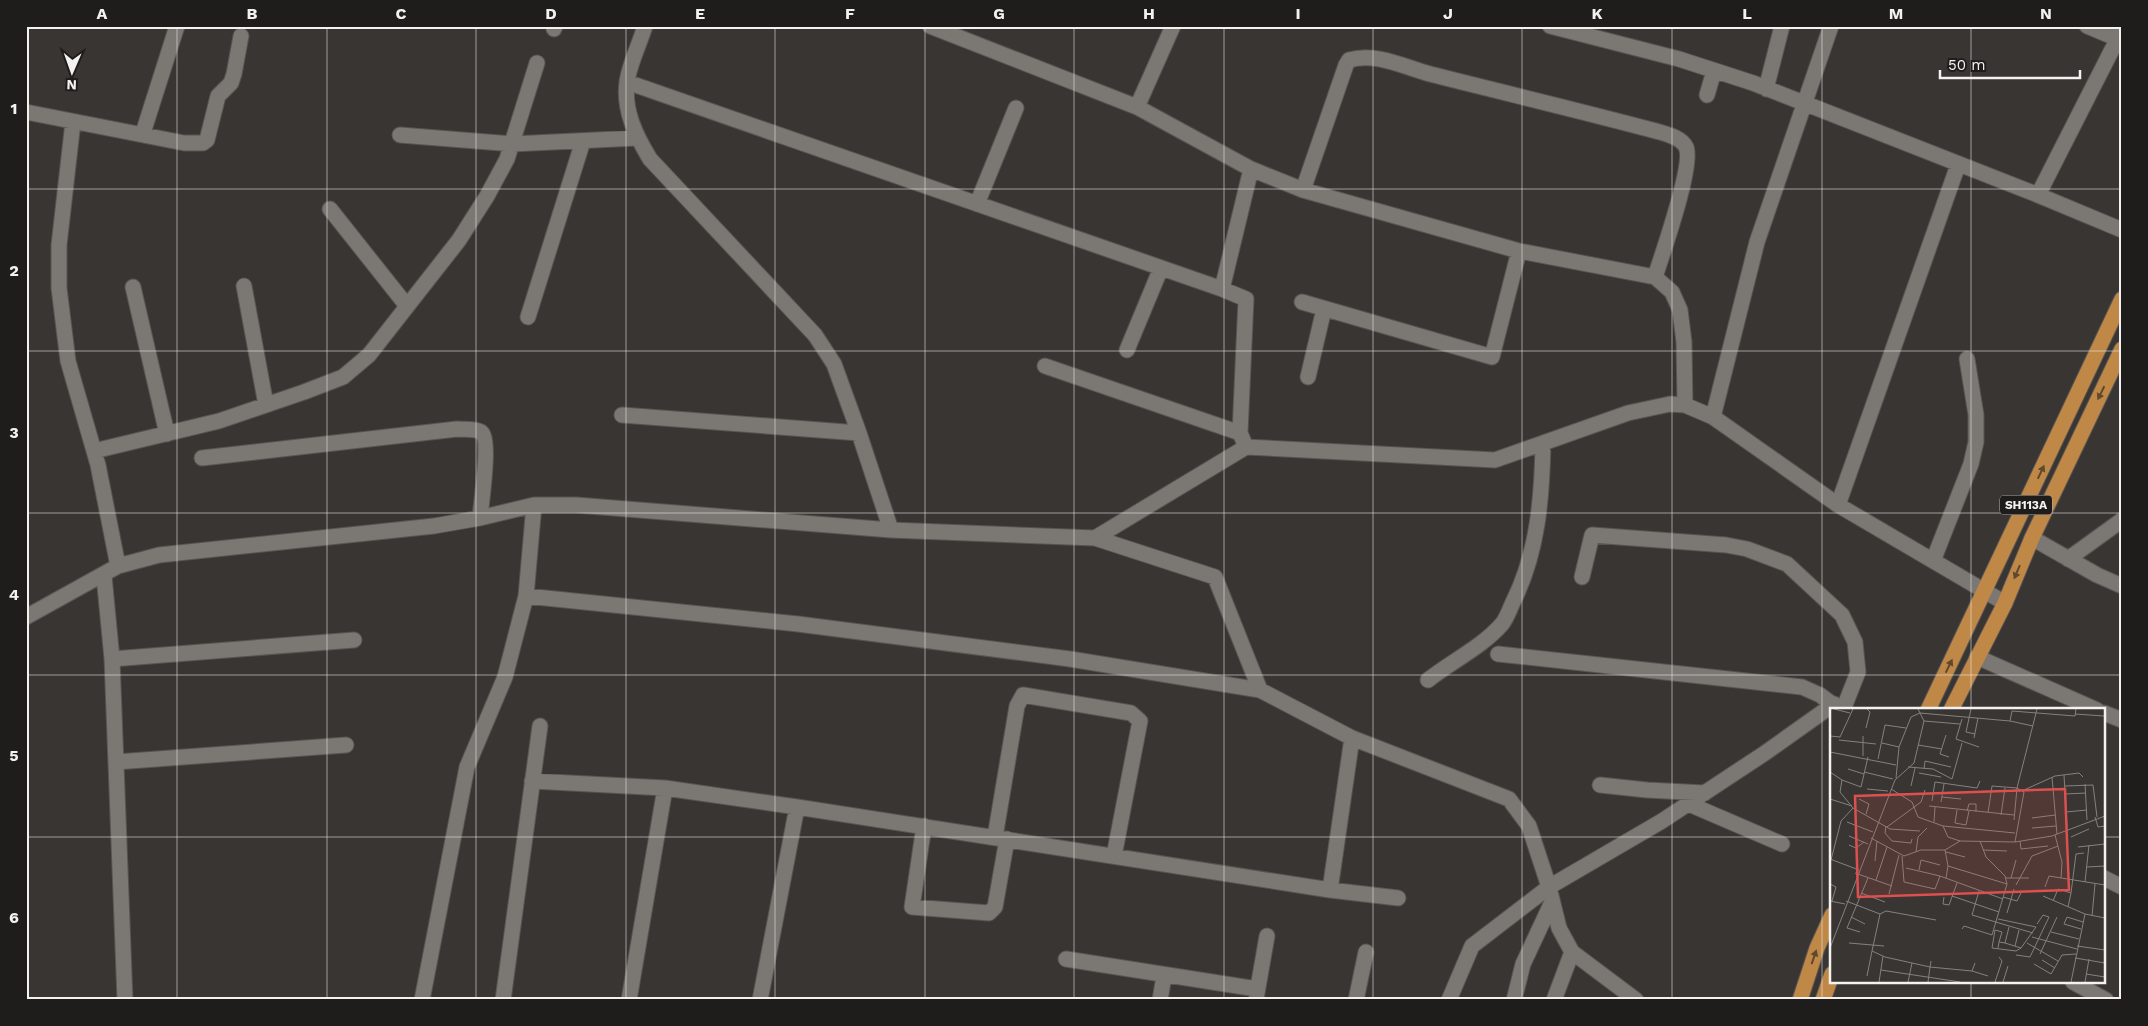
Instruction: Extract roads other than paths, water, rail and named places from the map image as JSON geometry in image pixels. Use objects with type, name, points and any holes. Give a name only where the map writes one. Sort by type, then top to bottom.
[{"type":"main road","name":"SH113A","points":[[1929,708],[2122,299]]},
{"type":"main road","name":"SH113A","points":[[1952,708],[2005,603],[2032,538],[2122,349]]},
{"type":"main road","points":[[1800,1000],[1817,948],[1830,919]]},
{"type":"main road","points":[[1823,1000],[1830,980]]},
{"type":"street","points":[[143,133],[178,26]]},
{"type":"street","points":[[645,26],[627,82],[630,117],[637,138],[650,159],[815,335],[834,364],[891,530]]},
{"type":"street","points":[[930,26],[1137,107],[1251,169],[1303,190],[1519,251],[1655,277],[1672,292],[1680,310],[1684,342],[1685,405]]},
{"type":"street","points":[[1137,107],[1173,26]]},
{"type":"street","points":[[1554,26],[1679,59],[1766,89],[2038,195],[2122,230]]},
{"type":"street","points":[[1766,89],[1782,26]]},
{"type":"street","points":[[1713,417],[1757,242],[1830,26]]},
{"type":"street","points":[[2038,195],[2120,34],[2087,26]]},
{"type":"street","points":[[26,112],[195,144],[202,143],[207,140],[218,96],[230,83],[234,74],[241,36]]},
{"type":"street","points":[[1303,190],[1346,65],[1349,60],[1360,56],[1376,58],[1428,74],[1656,131],[1674,137],[1685,145],[1688,155],[1685,176],[1655,277]]},
{"type":"street","points":[[94,451],[219,421],[266,405],[343,377],[369,355],[464,233],[487,196],[507,159],[537,63]]},
{"type":"street","points":[[1707,95],[1714,71]]},
{"type":"street","points":[[627,82],[1246,299],[1243,440]]},
{"type":"street","points":[[977,204],[1016,108]]},
{"type":"street","points":[[72,122],[59,245],[59,288],[68,361],[94,451],[118,566]]},
{"type":"street","points":[[400,136],[512,144],[637,138]]},
{"type":"street","points":[[528,317],[583,141]]},
{"type":"street","points":[[1838,505],[1958,165]]},
{"type":"street","points":[[1222,290],[1251,169]]},
{"type":"street","points":[[330,209],[407,306]]},
{"type":"street","points":[[1302,302],[1492,357],[1519,251]]},
{"type":"street","points":[[1127,350],[1161,268]]},
{"type":"street","points":[[244,286],[266,405]]},
{"type":"street","points":[[133,287],[167,434]]},
{"type":"street","points":[[1308,377],[1324,309]]},
{"type":"street","points":[[1933,562],[1971,464],[1976,442],[1976,415],[1967,359]]},
{"type":"street","points":[[1045,366],[1243,440],[1495,460],[1628,413],[1670,404],[1685,405],[1713,417],[1838,505],[2005,603]]},
{"type":"street","points":[[622,415],[859,433]]},
{"type":"street","points":[[202,458],[457,429],[472,430],[480,432],[485,437],[486,450],[480,518]]},
{"type":"street","points":[[1095,538],[1243,440]]},
{"type":"street","points":[[1428,680],[1477,646],[1503,623],[1517,595],[1536,538],[1542,490],[1543,443]]},
{"type":"street","points":[[422,1000],[467,767],[505,677],[526,596],[534,504]]},
{"type":"street","points":[[26,617],[104,576],[118,566],[159,555],[434,526],[480,518],[534,504],[576,505],[891,530],[1095,538],[1215,577],[1260,690]]},
{"type":"street","points":[[2068,559],[2122,520]]},
{"type":"street","points":[[1498,654],[1802,688],[1820,695],[1839,708],[1858,672],[1854,642],[1842,615],[1787,564],[1747,549],[1726,545],[1592,535],[1582,577]]},
{"type":"street","points":[[2032,538],[2068,559],[2122,586]]},
{"type":"street","points":[[104,576],[112,658],[125,1000]]},
{"type":"street","points":[[526,596],[817,627],[1070,659],[1260,690],[1352,738],[1509,799],[1529,826],[1559,928],[1572,952],[1636,1000]]},
{"type":"street","points":[[112,658],[354,640]]},
{"type":"street","points":[[1978,657],[2093,708]]},
{"type":"street","points":[[924,826],[912,907],[989,913],[995,907],[1001,838],[1017,706],[1024,695],[1131,713],[1140,721],[1114,856]]},
{"type":"street","points":[[1449,1000],[1472,946],[1704,793],[1830,714]]},
{"type":"street","points":[[2106,714],[2122,720]]},
{"type":"street","points":[[503,1000],[540,726]]},
{"type":"street","points":[[1330,890],[1352,738]]},
{"type":"street","points":[[116,762],[346,744]]},
{"type":"street","points":[[532,781],[665,788],[797,806],[1330,890],[1398,898]]},
{"type":"street","points":[[1600,785],[1704,793]]},
{"type":"street","points":[[629,1000],[665,788]]},
{"type":"street","points":[[1689,804],[1782,844]]},
{"type":"street","points":[[760,1000],[797,806]]},
{"type":"street","points":[[2106,879],[2122,887]]},
{"type":"street","points":[[1514,1000],[1523,964],[1550,894]]},
{"type":"street","points":[[1066,959],[1164,976],[1256,995],[1267,936]]},
{"type":"street","points":[[1356,1000],[1366,952]]},
{"type":"street","points":[[1554,1000],[1572,952]]},
{"type":"street","points":[[1160,1000],[1164,976]]},
{"type":"street","points":[[2077,984],[2106,1000]]}]
